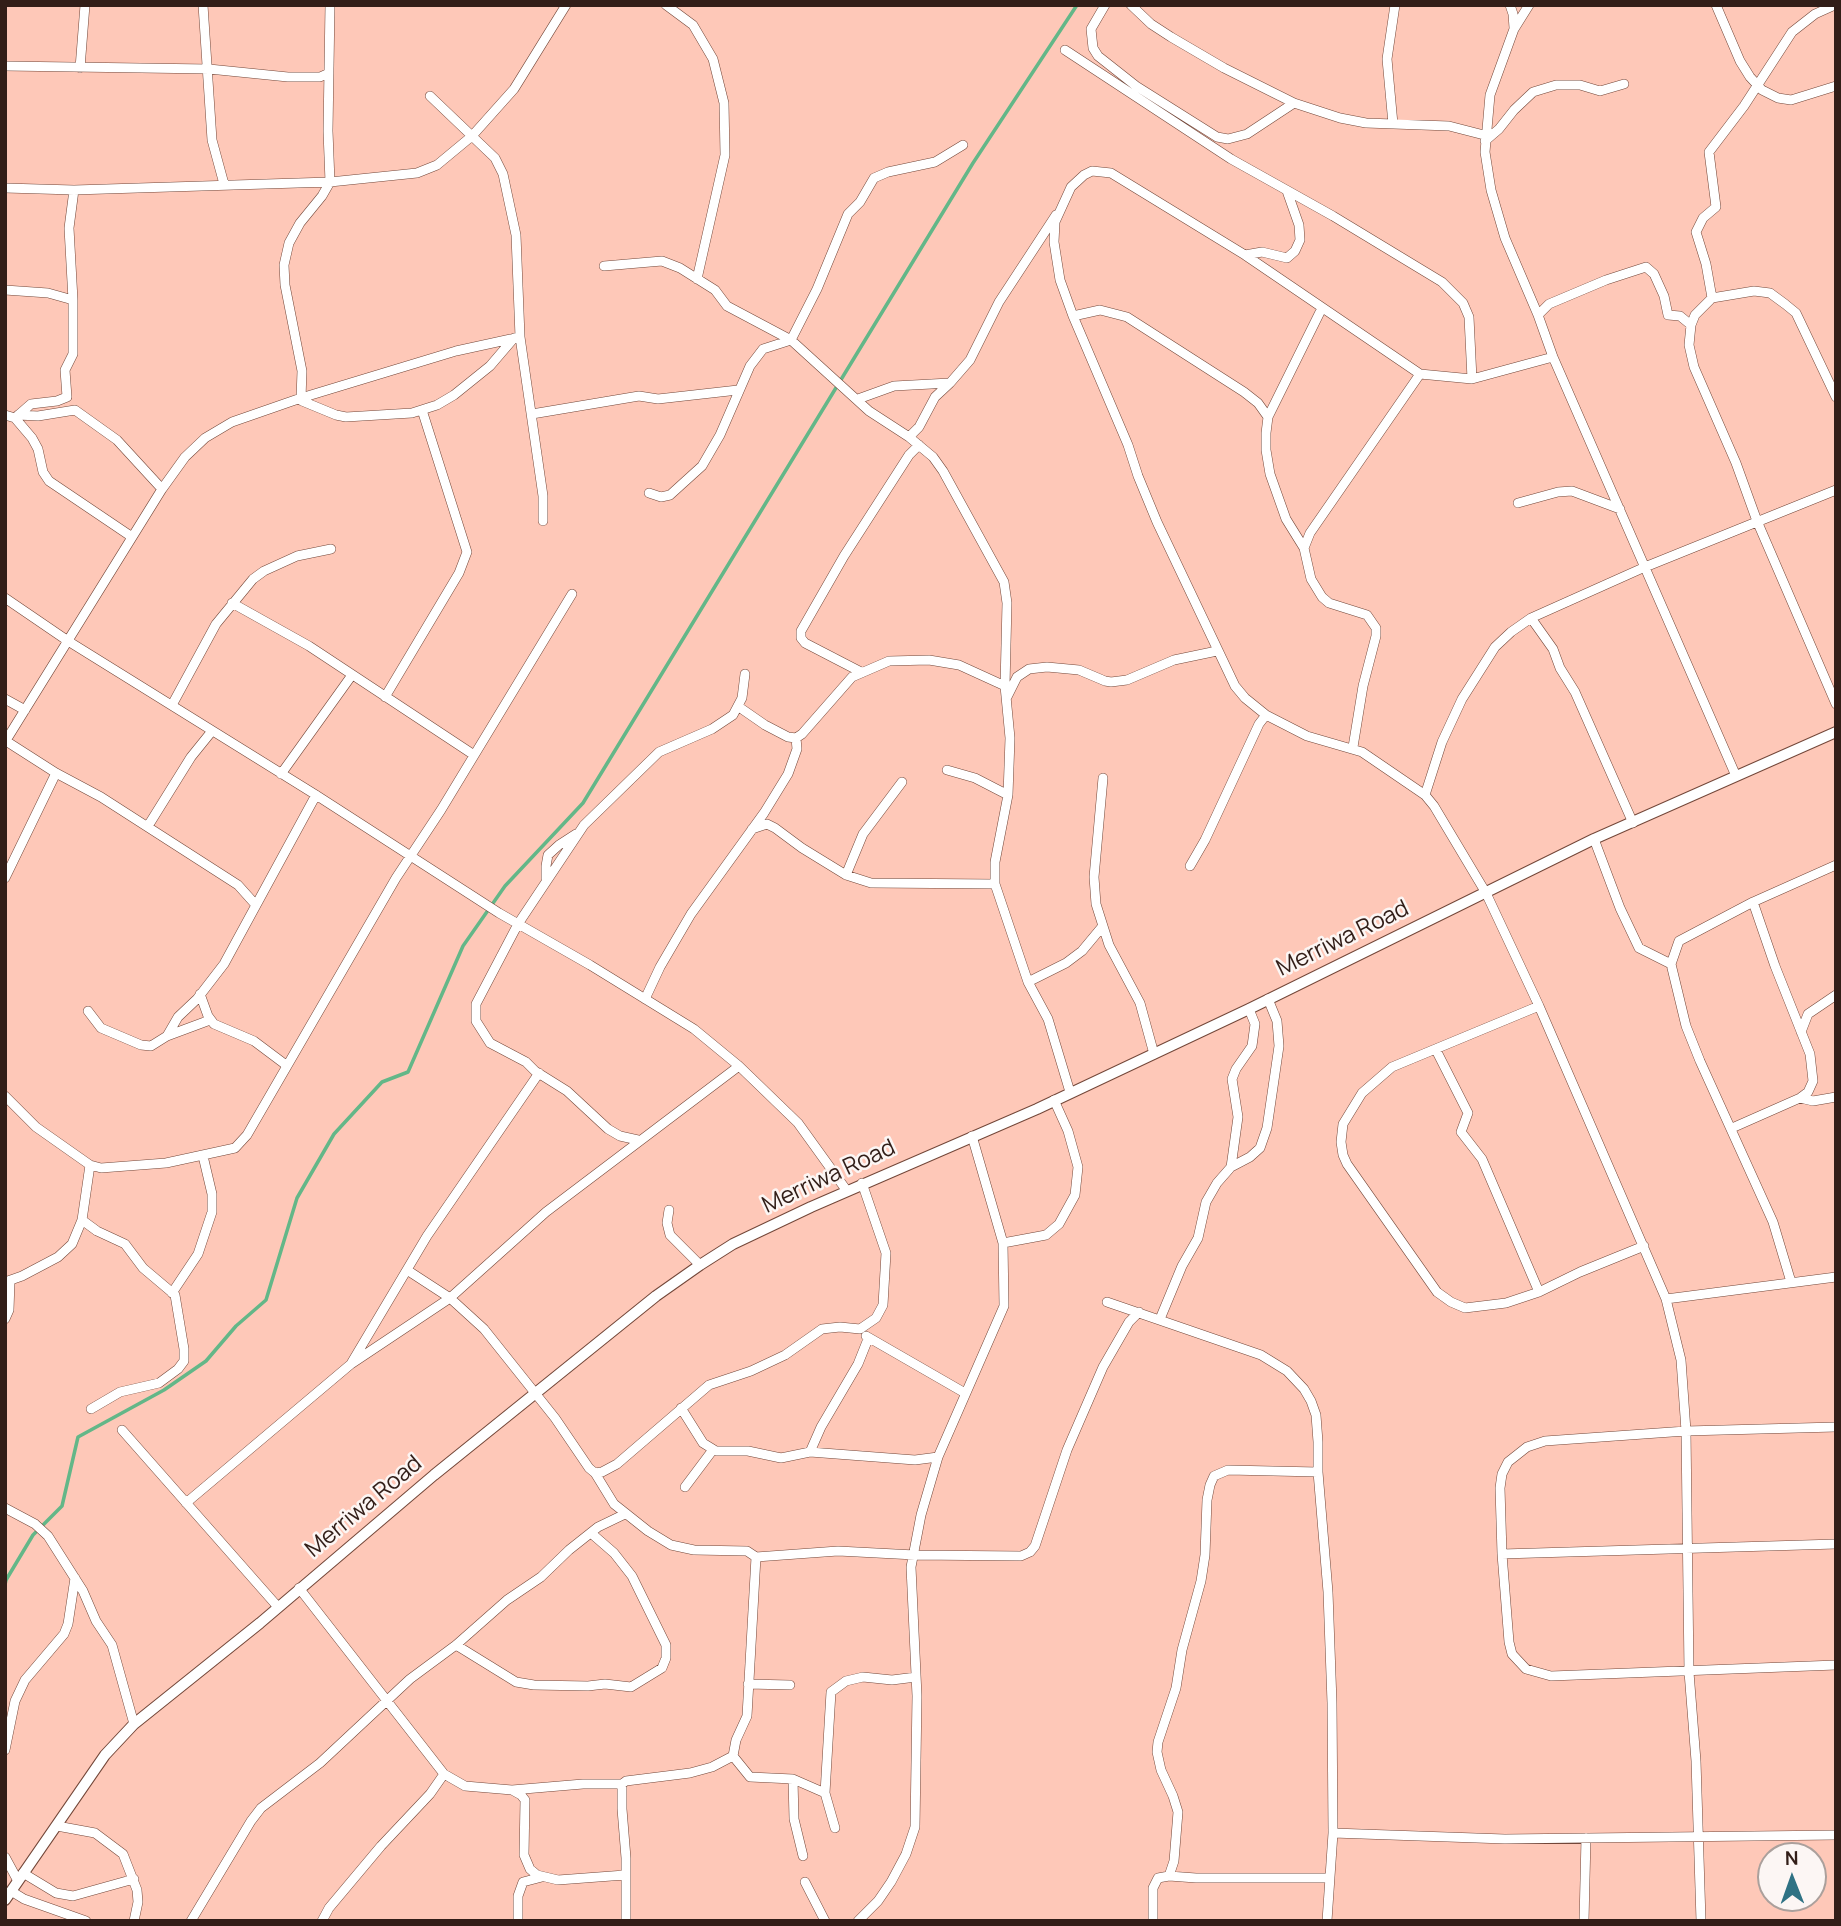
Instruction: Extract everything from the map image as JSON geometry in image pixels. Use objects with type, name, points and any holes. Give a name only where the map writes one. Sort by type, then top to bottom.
[{"type":"street","points":[[80,68],[85,5]]},
{"type":"street","points":[[203,5],[212,140],[224,184]]},
{"type":"street","points":[[302,400],[302,371],[285,285],[284,265],[289,243],[300,223],[330,182],[330,5]]},
{"type":"street","points":[[5,188],[74,190],[330,182],[417,173],[437,165],[472,136],[514,89],[566,5]]},
{"type":"street","points":[[666,5],[693,25],[713,59],[724,103],[725,155],[696,279]]},
{"type":"street","points":[[1105,5],[1091,29],[1093,48],[1098,57],[1128,80],[1217,137],[1228,139],[1247,134],[1294,103]]},
{"type":"street","points":[[1131,5],[1151,24],[1171,37],[1224,68],[1294,103],[1340,118],[1393,124],[1449,126],[1485,138]]},
{"type":"street","points":[[1393,124],[1387,59],[1395,5]]},
{"type":"street","points":[[1510,5],[1514,29]]},
{"type":"street","points":[[1529,5],[1514,29],[1490,95],[1485,138],[1488,179],[1505,238],[1553,358],[1737,776]]},
{"type":"street","points":[[1716,5],[1740,61],[1756,85],[1772,96],[1791,100],[1836,86]]},
{"type":"street","points":[[1712,298],[1706,264],[1696,232],[1703,218],[1716,207],[1716,191],[1708,154],[1744,106],[1792,32],[1802,22],[1835,5]]},
{"type":"street","points":[[1065,50],[1231,159],[1333,216],[1452,290],[1463,303],[1469,317],[1472,379]]},
{"type":"street","points":[[5,66],[209,69],[288,78],[320,77],[329,73]]},
{"type":"street","points":[[1485,138],[1499,129],[1533,92],[1556,86],[1580,85],[1600,91],[1623,84]]},
{"type":"street","points":[[430,96],[495,158],[503,174],[517,244],[517,337],[532,414],[544,507],[543,521]]},
{"type":"street","points":[[649,493],[662,497],[670,495],[702,466],[720,435],[750,366],[763,349],[791,340],[817,289],[848,214],[860,202],[874,178],[888,172],[935,162],[963,145]]},
{"type":"street","points":[[909,437],[919,427],[935,397],[970,360],[999,302],[1058,212],[1071,187],[1092,171],[1111,173],[1145,192],[1245,255],[1420,374],[1472,379],[1553,358]]},
{"type":"street","points":[[13,416],[31,404],[67,397],[65,370],[73,354],[69,228],[74,190]]},
{"type":"street","points":[[1245,255],[1262,252],[1287,258],[1295,251],[1300,240],[1299,225],[1287,191]]},
{"type":"street","points":[[1058,212],[1054,243],[1060,279],[1073,316],[1128,445],[1157,522],[1235,685],[1245,698],[1266,715],[1307,736],[1362,751],[1425,795],[1447,826],[1486,893],[1539,1006],[1666,1300],[1681,1360],[1686,1431],[1689,1672],[1701,1921]]},
{"type":"street","points":[[604,266],[662,261],[680,268],[715,290],[727,306],[791,340],[869,411],[909,437],[933,457],[943,471],[1004,582],[1007,603],[1005,686],[1010,738],[1008,795],[995,862],[995,884],[1028,982],[1048,1020],[1070,1092]]},
{"type":"street","points":[[1538,315],[1549,304],[1606,280],[1646,267],[1660,285],[1668,315],[1680,316],[1690,326]]},
{"type":"street","points":[[5,290],[48,293],[73,300]]},
{"type":"street","points":[[1836,397],[1796,313],[1769,293],[1754,291],[1712,298],[1699,310],[1690,326],[1689,345],[1695,367],[1736,463],[1756,521],[1836,704]]},
{"type":"street","points":[[1322,307],[1268,417],[1266,450],[1270,474],[1286,519],[1304,548],[1311,579],[1322,597],[1329,603],[1367,615],[1376,628],[1353,747]]},
{"type":"street","points":[[1073,316],[1100,310],[1127,317],[1244,392],[1258,403],[1268,417]]},
{"type":"street","points":[[255,904],[238,885],[101,797],[55,773],[6,742],[162,489],[185,457],[216,430],[232,422],[456,351],[517,337]]},
{"type":"street","points":[[302,400],[346,417],[402,415],[422,410],[448,399],[480,375],[517,337]]},
{"type":"street","points":[[1304,548],[1310,533],[1420,374]]},
{"type":"street","points":[[858,399],[894,386],[950,383]]},
{"type":"street","points":[[532,414],[639,396],[658,399],[738,390]]},
{"type":"street","points":[[13,416],[38,416],[75,410],[117,440],[162,489]]},
{"type":"street","points":[[385,696],[458,573],[467,552],[422,410]]},
{"type":"street","points":[[13,416],[36,444],[43,472],[49,481],[132,537]]},
{"type":"street","points":[[861,672],[805,643],[801,638],[801,631],[844,556],[908,455],[919,445]]},
{"type":"street","points":[[1425,795],[1442,742],[1474,680],[1495,647],[1511,632],[1531,618],[1645,567],[1836,490]]},
{"type":"street","points":[[1518,503],[1572,491],[1620,509]]},
{"type":"street","points":[[172,705],[216,624],[232,603],[264,571],[297,556],[331,550]]},
{"type":"street","points":[[5,1096],[36,1127],[90,1165],[109,1168],[166,1163],[227,1151],[239,1144],[328,999],[396,878],[572,594]]},
{"type":"street","points":[[5,598],[68,642],[316,795],[499,913],[694,1029],[739,1066],[798,1123],[847,1191]]},
{"type":"street","points":[[232,603],[309,646],[474,755]]},
{"type":"street","points":[[1531,618],[1553,649],[1560,668],[1575,692],[1633,823]]},
{"type":"street","points":[[1007,697],[1017,677],[1029,669],[1047,667],[1079,670],[1111,682],[1127,680],[1174,660],[1217,651]]},
{"type":"street","points":[[739,707],[765,725],[788,737],[796,738],[841,686],[861,672],[889,661],[929,660],[959,665],[1005,686]]},
{"type":"street","points":[[638,1140],[620,1136],[608,1129],[567,1091],[523,1060],[490,1043],[475,1017],[478,999],[518,924],[546,881],[548,855],[578,834],[593,815],[659,752],[712,729],[730,718],[739,707],[745,674]]},
{"type":"street","points":[[281,774],[352,675]]},
{"type":"street","points":[[5,699],[25,710]]},
{"type":"street","points":[[1190,866],[1205,840],[1259,724],[1266,715]]},
{"type":"street","points":[[148,827],[191,757],[212,731]]},
{"type":"street","name":"Merriwa Road","points":[[12,1889],[105,1755],[134,1724],[434,1475],[656,1296],[733,1244],[1154,1054],[1594,839],[1836,732]]},
{"type":"street","points":[[645,999],[691,914],[764,813],[793,762],[797,749],[796,738]]},
{"type":"street","points":[[947,770],[975,778],[1008,795]]},
{"type":"street","points":[[5,878],[7,866],[41,808],[55,773]]},
{"type":"street","points":[[1103,778],[1094,877],[1096,904],[1120,969],[1140,1003],[1154,1054]]},
{"type":"street","points":[[846,875],[863,834],[902,782]]},
{"type":"street","points":[[167,1036],[178,1017],[200,994],[229,955],[316,795]]},
{"type":"street","points":[[751,830],[767,824],[846,875],[871,883],[995,884]]},
{"type":"street","points":[[1594,839],[1620,908],[1639,948],[1671,964]]},
{"type":"street","points":[[1791,1282],[1773,1222],[1686,1026],[1671,964],[1679,941],[1753,902],[1836,865]]},
{"type":"street","points":[[238,885],[248,888],[265,885]]},
{"type":"street","points":[[1732,1128],[1800,1098],[1810,1089],[1813,1075],[1810,1054],[1774,966],[1753,902]]},
{"type":"street","points":[[1028,982],[1066,963],[1082,951],[1102,926]]},
{"type":"street","points":[[200,994],[210,1020],[254,1041],[286,1065]]},
{"type":"street","points":[[1801,1032],[1808,1014],[1836,995]]},
{"type":"street","points":[[1160,1319],[1182,1266],[1198,1238],[1206,1202],[1231,1167],[1250,1157],[1264,1141],[1279,1046],[1277,1021],[1268,999]]},
{"type":"street","points":[[1539,1006],[1392,1068],[1367,1088],[1343,1124],[1343,1155],[1437,1292],[1465,1308],[1506,1303],[1539,1292],[1644,1246]]},
{"type":"street","points":[[1231,1167],[1238,1117],[1232,1079],[1252,1046],[1255,1024],[1249,1009]]},
{"type":"street","points":[[88,1011],[102,1028],[141,1045],[151,1046],[167,1036],[210,1020]]},
{"type":"street","points":[[1436,1050],[1468,1113],[1461,1132],[1482,1159],[1539,1292]]},
{"type":"street","points":[[186,1503],[351,1364],[450,1298],[546,1212],[739,1066]]},
{"type":"street","points":[[351,1364],[456,1193],[539,1073]]},
{"type":"street","points":[[1800,1098],[1813,1101],[1836,1097]]},
{"type":"street","points":[[1003,1243],[1046,1235],[1059,1224],[1075,1195],[1078,1167],[1069,1130],[1054,1100]]},
{"type":"street","points":[[858,1921],[878,1901],[891,1882],[906,1854],[915,1827],[916,1677],[911,1581],[921,1515],[938,1458],[1004,1306],[1003,1243],[972,1136]]},
{"type":"street","points":[[172,1293],[198,1254],[212,1212],[212,1194],[203,1156]]},
{"type":"street","points":[[5,1319],[9,1310],[8,1281],[48,1263],[67,1250],[78,1233],[90,1165]]},
{"type":"street","points":[[595,1473],[617,1464],[714,1383],[785,1355],[822,1329],[860,1329],[876,1318],[882,1310],[886,1273],[884,1245],[862,1184]]},
{"type":"street","points":[[669,1210],[667,1223],[670,1235],[700,1265]]},
{"type":"street","points":[[82,1220],[97,1231],[125,1244],[143,1268],[175,1294],[184,1361],[178,1369],[159,1382],[120,1392],[91,1409]]},
{"type":"street","points":[[407,1270],[450,1298],[484,1329],[537,1394],[595,1473],[614,1504],[625,1514],[671,1545],[717,1552],[747,1551],[755,1557],[838,1551],[1021,1556],[1030,1552],[1035,1546],[1067,1450],[1097,1380],[1111,1351],[1129,1322],[1139,1312]]},
{"type":"street","points":[[1666,1300],[1836,1277]]},
{"type":"street","points":[[1107,1302],[1261,1355],[1287,1371],[1304,1389],[1316,1415],[1328,1592],[1333,1833],[1327,1921]]},
{"type":"street","points":[[860,1329],[868,1339],[965,1393]]},
{"type":"street","points":[[810,1452],[821,1427],[858,1364],[868,1339]]},
{"type":"street","points":[[681,1408],[712,1451],[748,1451],[781,1458],[810,1452],[915,1460],[938,1458]]},
{"type":"street","points":[[1836,1427],[1686,1431],[1545,1441],[1532,1444],[1519,1452],[1508,1462],[1502,1474],[1502,1554],[1509,1642],[1512,1654],[1526,1669],[1552,1676],[1836,1665]]},
{"type":"street","points":[[122,1430],[278,1607]]},
{"type":"street","points":[[685,1487],[712,1451]]},
{"type":"street","points":[[1169,1876],[1174,1861],[1178,1812],[1161,1770],[1157,1742],[1176,1688],[1182,1650],[1201,1581],[1210,1485],[1214,1476],[1228,1470],[1318,1472]]},
{"type":"street","points":[[5,1508],[35,1524],[48,1536],[75,1578],[112,1645],[134,1724]]},
{"type":"street","points":[[191,1921],[261,1808],[320,1763],[410,1679],[456,1645],[507,1600],[541,1577],[590,1533],[625,1514]]},
{"type":"street","points":[[456,1645],[516,1682],[534,1685],[605,1684],[631,1687],[662,1668],[666,1658],[666,1645],[632,1576],[614,1553],[590,1533]]},
{"type":"street","points":[[1502,1554],[1836,1544]]},
{"type":"street","points":[[755,1557],[747,1717],[736,1740],[733,1756],[750,1777],[793,1779],[825,1793]]},
{"type":"street","points":[[5,1750],[15,1701],[25,1680],[64,1634],[75,1578]]},
{"type":"street","points":[[299,1588],[444,1774],[465,1786],[512,1790],[572,1784],[622,1784],[690,1773],[712,1767],[733,1756]]},
{"type":"street","points":[[835,1828],[825,1793],[831,1692],[846,1681],[863,1677],[892,1680],[916,1677]]},
{"type":"street","points":[[748,1684],[790,1685]]},
{"type":"street","points":[[322,1921],[329,1909],[430,1794],[444,1774]]},
{"type":"street","points":[[793,1779],[794,1819],[803,1856]]},
{"type":"street","points":[[622,1784],[626,1921]]},
{"type":"street","points":[[512,1790],[524,1800],[523,1844],[526,1861],[532,1871],[542,1877],[558,1880],[625,1875]]},
{"type":"street","points":[[57,1826],[87,1830],[107,1840],[123,1854],[134,1879],[138,1902],[134,1921]]},
{"type":"street","points":[[1333,1833],[1444,1838],[1836,1835]]},
{"type":"street","points":[[1584,1921],[1586,1838]]},
{"type":"street","points":[[5,1857],[12,1889],[24,1899],[86,1921]]},
{"type":"street","points":[[1153,1921],[1156,1880],[1169,1876],[1330,1878]]},
{"type":"street","points":[[517,1921],[518,1896],[523,1882],[542,1877]]},
{"type":"street","points":[[12,1889],[73,1896],[134,1879]]},
{"type":"street","points":[[805,1882],[825,1921]]},
{"type":"waterway","points":[[5,1585],[33,1535],[62,1506],[78,1437],[164,1390],[206,1361],[236,1326],[266,1300],[297,1198],[334,1134],[382,1082],[408,1072],[463,946],[505,886],[583,803],[973,163],[1077,5]]}]
